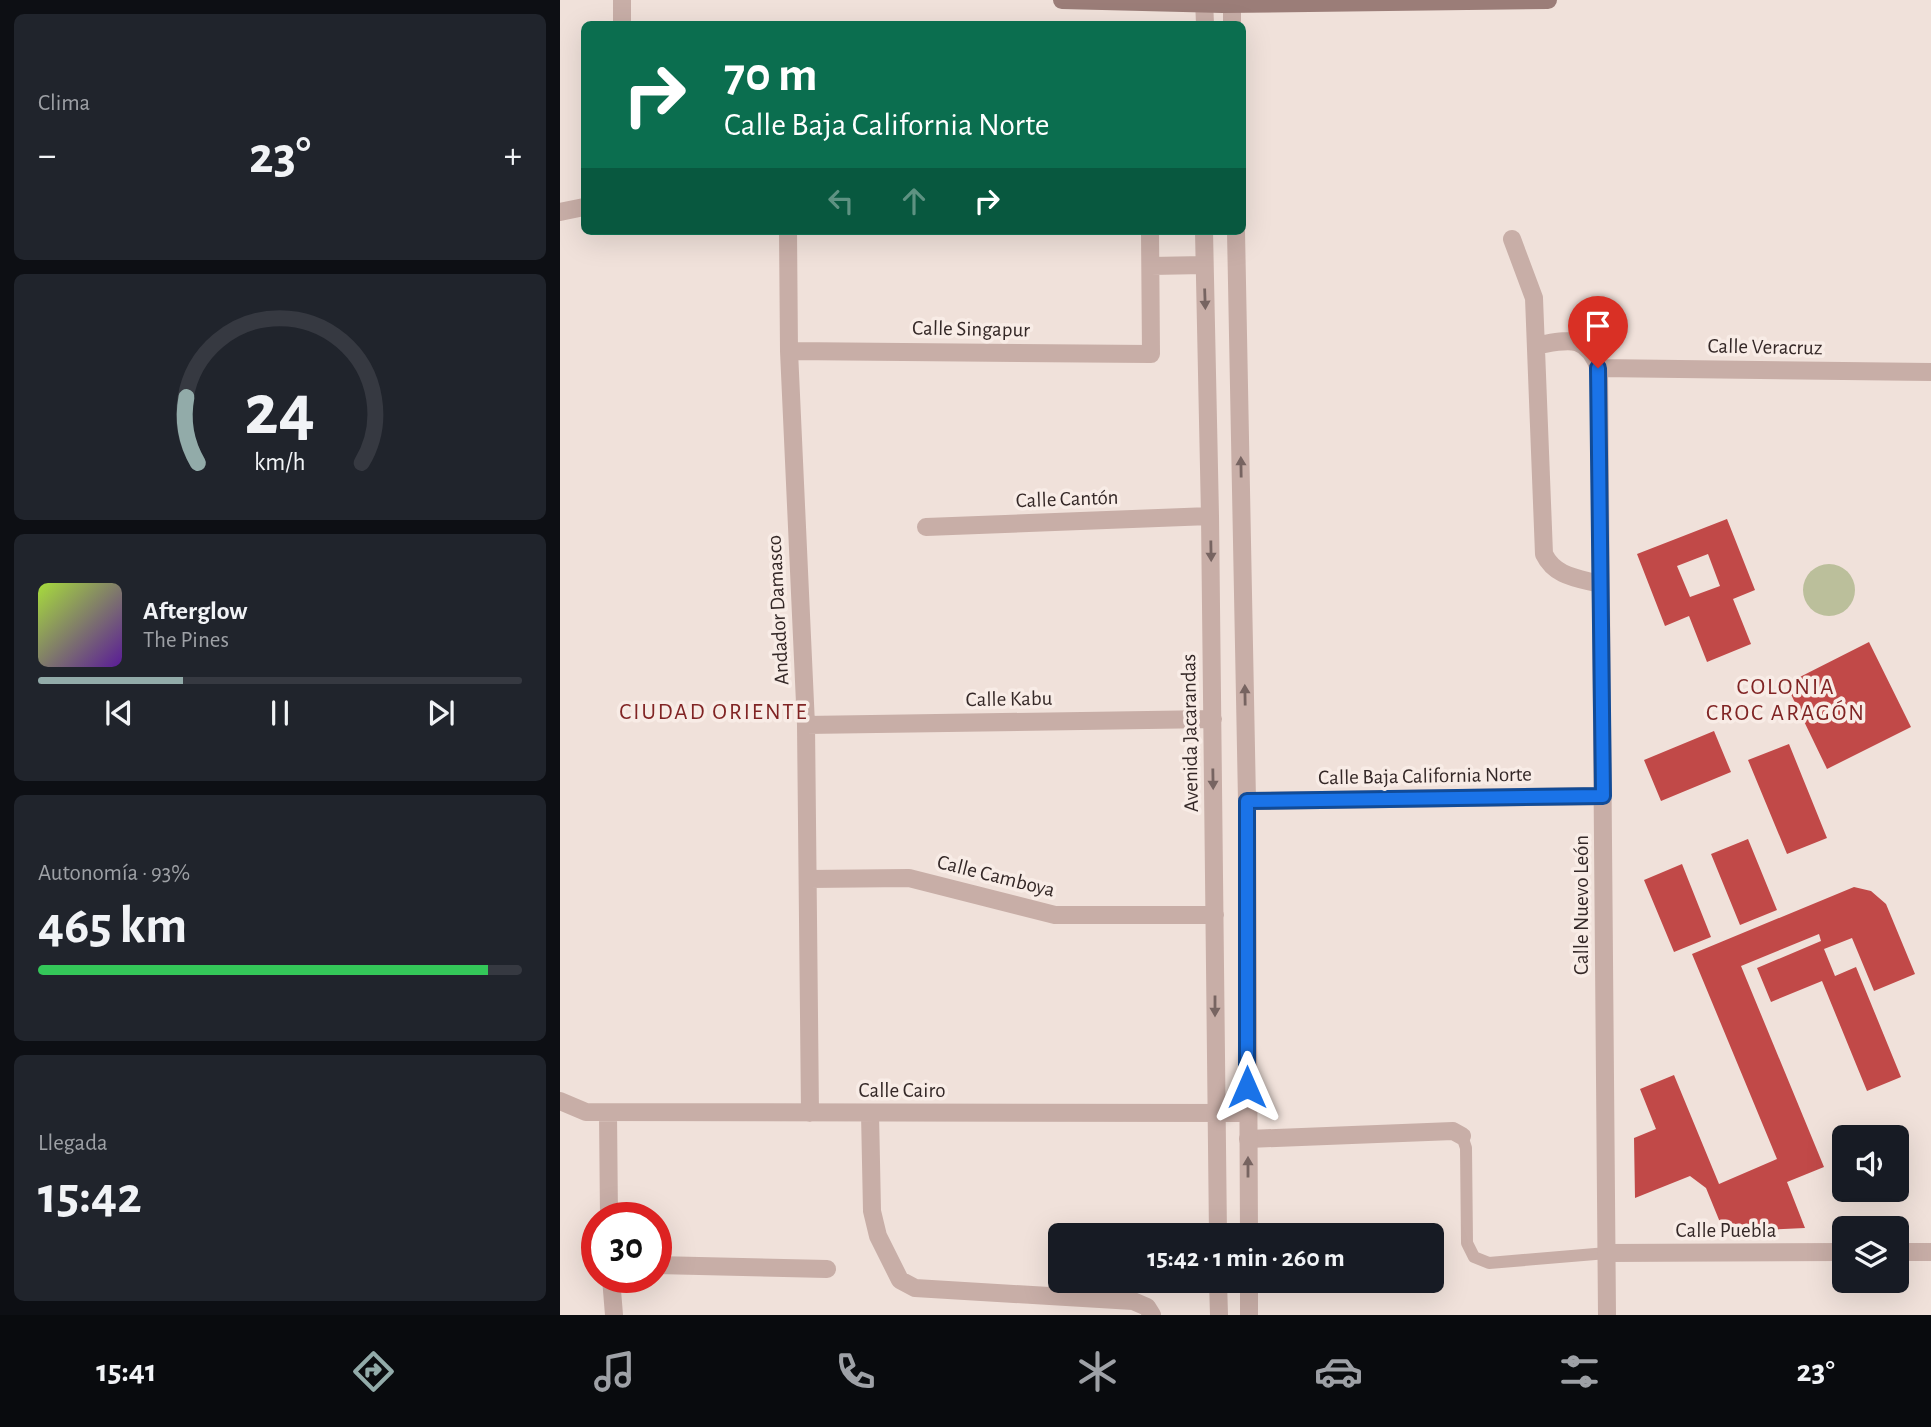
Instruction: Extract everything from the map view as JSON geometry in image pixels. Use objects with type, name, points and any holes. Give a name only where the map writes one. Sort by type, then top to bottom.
[{"type":"main road","points":[[1062,0],[1548,0]]},
{"type":"street","points":[[622,0],[622,21]]},
{"type":"street","points":[[1204,2],[1205,21]]},
{"type":"street","points":[[1229,2],[1232,21]]},
{"type":"street","points":[[560,212],[581,208]]},
{"type":"street","name":"Andador Damasco","points":[[788,235],[789,351],[806,725],[810,1113]]},
{"type":"street","points":[[1150,235],[1151,266],[1204,265]]},
{"type":"street","name":"Avenida Jacarandas","points":[[1204,235],[1213,719],[1218,1223]]},
{"type":"street","points":[[1236,235],[1247,801],[1249,1223]]},
{"type":"street","points":[[1512,239],[1534,298],[1538,345],[1544,554],[1556,572],[1600,584]]},
{"type":"street","name":"Calle Singapur","points":[[789,351],[1152,354],[1151,266]]},
{"type":"street","points":[[1538,345],[1573,342],[1584,345],[1592,352],[1598,368]]},
{"type":"street","name":"Calle Veracruz","points":[[1598,368],[1931,372]]},
{"type":"street","name":"Calle Nuevo León","points":[[1598,368],[1607,1315]]},
{"type":"street","name":"Calle Cantón","points":[[926,527],[1210,516]]},
{"type":"street","name":"Calle Kabu","points":[[806,725],[1213,719]]},
{"type":"street","name":"Calle Baja California Norte","points":[[1247,801],[1603,796]]},
{"type":"street","name":"Calle Camboya","points":[[809,879],[909,877],[1055,915],[1215,915]]},
{"type":"street","name":"Calle Cairo","points":[[560,1101],[586,1112],[608,1113],[1247,1113]]},
{"type":"street","points":[[608,1113],[610,1202]]},
{"type":"street","points":[[870,1113],[872,1211],[878,1236],[900,1280],[915,1288],[1133,1300],[1147,1307],[1152,1315]]},
{"type":"street","points":[[1248,1139],[1453,1131],[1462,1136]]},
{"type":"street","name":"Calle Puebla","points":[[1607,1253],[1832,1252]]},
{"type":"street","points":[[1909,1252],[1931,1252]]},
{"type":"street","points":[[672,1265],[827,1269]]},
{"type":"street","points":[[612,1293],[614,1315]]},
{"type":"street","points":[[1218,1293],[1219,1315]]},
{"type":"street","points":[[1249,1293],[1249,1315]]},
{"type":"lane","points":[[1462,1136],[1466,1148],[1467,1242],[1474,1258],[1489,1263],[1607,1253]]},
{"type":"green space","points":[[1829,564],[1839,566],[1847,572],[1853,580],[1853,600],[1847,608],[1839,614],[1829,616],[1819,614],[1811,608],[1805,600],[1803,590],[1805,580],[1811,572],[1819,566]]},
{"type":"building","points":[[1727,519],[1755,590],[1733,599],[1751,644],[1707,662],[1689,616],[1665,626],[1637,554]],"holes":[[[1708,554],[1720,586],[1690,597],[1677,566]]]},
{"type":"building","points":[[1869,642],[1911,727],[1827,769],[1786,684]]},
{"type":"building","points":[[1714,731],[1731,772],[1661,801],[1644,760]]},
{"type":"building","points":[[1789,744],[1827,838],[1787,854],[1748,760]]},
{"type":"building","points":[[1748,839],[1777,910],[1740,925],[1711,854]]},
{"type":"building","points":[[1682,864],[1711,937],[1674,952],[1644,880]]},
{"type":"building","points":[[1854,887],[1871,891],[1886,904],[1915,974],[1874,991],[1852,938],[1824,949],[1835,976],[1856,967],[1901,1077],[1867,1091],[1822,981],[1771,1002],[1757,968],[1821,941],[1819,934],[1741,966],[1824,1167],[1787,1182],[1805,1228],[1724,1232],[1706,1188],[1690,1176],[1635,1198],[1634,1138],[1656,1129],[1640,1089],[1674,1075],[1719,1184],[1777,1159],[1692,954]]},
{"type":"district","name":"COLONIA CROC ARAGÓN","points":[[1786,700]]},
{"type":"district","name":"CIUDAD ORIENTE","points":[[714,712]]},
{"type":"route","points":[[1247,1087],[1247,801],[1603,796],[1598,368]]}]
